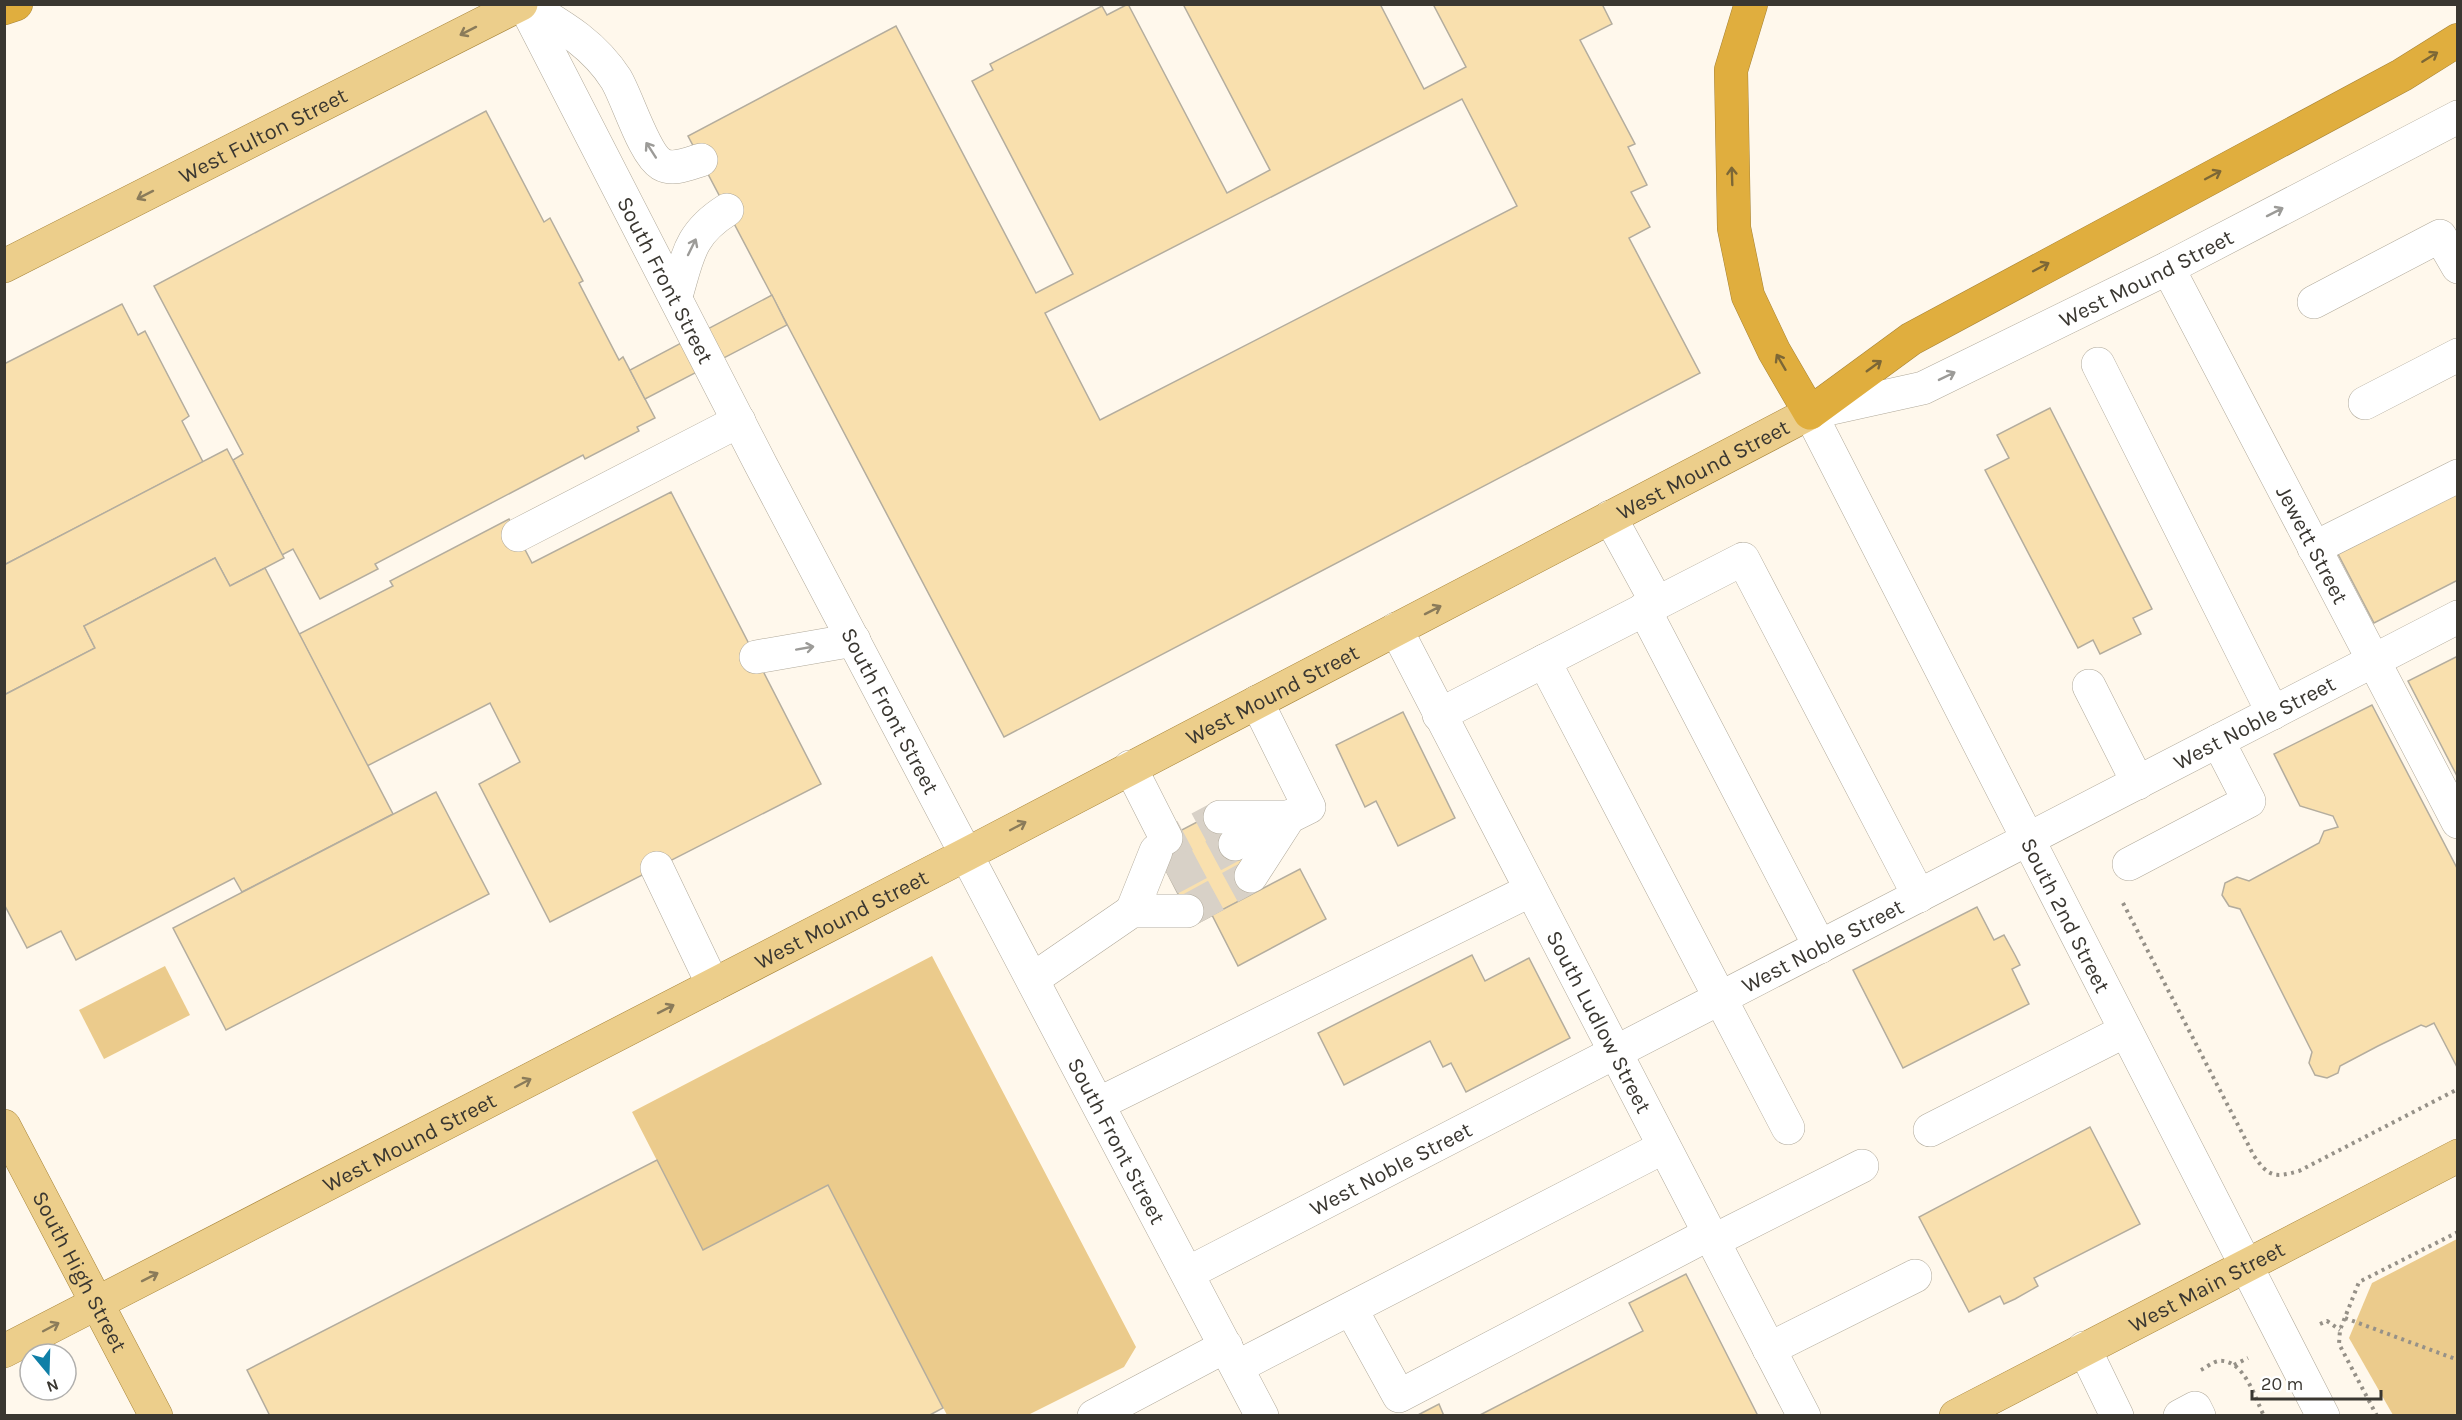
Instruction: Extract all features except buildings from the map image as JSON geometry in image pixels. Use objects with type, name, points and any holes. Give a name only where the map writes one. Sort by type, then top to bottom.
[{"type":"highway","points":[[4,8],[16,4]]},
{"type":"highway","points":[[1751,4],[1731,70],[1734,228],[1748,296],[1774,351],[1810,413],[1911,339],[2402,75],[2457,40]]},
{"type":"main road","name":"West Fulton Street","points":[[4,266],[523,4]]},
{"type":"main road","name":"West Mound Street","points":[[4,1351],[967,854],[1810,413]]},
{"type":"main road","name":"South High Street","points":[[4,1126],[156,1416]]},
{"type":"main road","name":"West Main Street","points":[[1956,1416],[2457,1156]]},
{"type":"street","points":[[523,4],[577,35],[616,79],[650,151],[661,164],[679,167],[701,160]]},
{"type":"street","name":"South Front Street","points":[[523,4],[739,421],[1100,1103],[1262,1416]]},
{"type":"street","name":"West Mound Street","points":[[1810,413],[1923,388],[2168,268],[2457,117]]},
{"type":"street","points":[[676,296],[690,247],[707,223],[727,210]]},
{"type":"street","points":[[2314,302],[2440,236],[2457,267]]},
{"type":"street","name":"Jewett Street","points":[[2168,268],[2457,822]]},
{"type":"street","points":[[2365,402],[2457,355]]},
{"type":"street","points":[[2098,364],[2273,713]]},
{"type":"street","name":"South 2nd Street","points":[[1810,413],[2322,1416]]},
{"type":"street","points":[[518,535],[739,421]]},
{"type":"street","points":[[2314,548],[2457,476]]},
{"type":"street","points":[[1610,517],[1651,606],[1820,947]]},
{"type":"street","points":[[1439,715],[1743,559],[1919,896]]},
{"type":"street","name":"West Noble Street","points":[[1188,1274],[2457,617]]},
{"type":"street","name":"South Ludlow Street","points":[[1396,629],[1804,1416]]},
{"type":"street","points":[[756,657],[854,640]]},
{"type":"street","points":[[1544,661],[1788,1128]]},
{"type":"street","points":[[2089,686],[2138,783]]},
{"type":"street","points":[[1227,830],[1289,817],[1309,807],[1257,702]]},
{"type":"street","points":[[2129,864],[2249,801],[2218,741]]},
{"type":"street","points":[[1033,979],[1132,911],[1164,856],[1130,767]]},
{"type":"street","points":[[1251,876],[1289,817]]},
{"type":"street","points":[[657,868],[713,985]]},
{"type":"street","points":[[1100,1103],[1530,890]]},
{"type":"street","points":[[1132,911],[1187,911]]},
{"type":"street","points":[[1930,1130],[2125,1031]]},
{"type":"street","points":[[1094,1416],[1351,1309],[1664,1147]]},
{"type":"street","points":[[1351,1309],[1399,1396],[1711,1238],[1862,1166]]},
{"type":"street","points":[[1769,1349],[1915,1276]]},
{"type":"street","points":[[2084,1348],[2117,1416]]},
{"type":"street","points":[[2180,1416],[2195,1408],[2199,1416]]},
{"type":"path","points":[[2120,897],[2253,1156],[2265,1171],[2280,1177],[2299,1171],[2457,1089]]},
{"type":"path","points":[[2378,1416],[2339,1344],[2345,1318],[2359,1282],[2457,1232]]},
{"type":"path","points":[[2345,1318],[2457,1360]]},
{"type":"shaded area","points":[[932,956],[1136,1347],[1124,1367],[1028,1415],[947,1415],[828,1186],[703,1250],[632,1112]]},
{"type":"shaded area","points":[[165,966],[190,1015],[104,1059],[79,1010]]},
{"type":"shaded area","points":[[2457,1239],[2457,1415],[2393,1415],[2349,1338],[2372,1283]]},
{"type":"tunnel","points":[[1156,851],[1220,817]]},
{"type":"tunnel","points":[[1170,879],[1235,844]]},
{"type":"tunnel","points":[[1187,911],[1251,876]]}]
